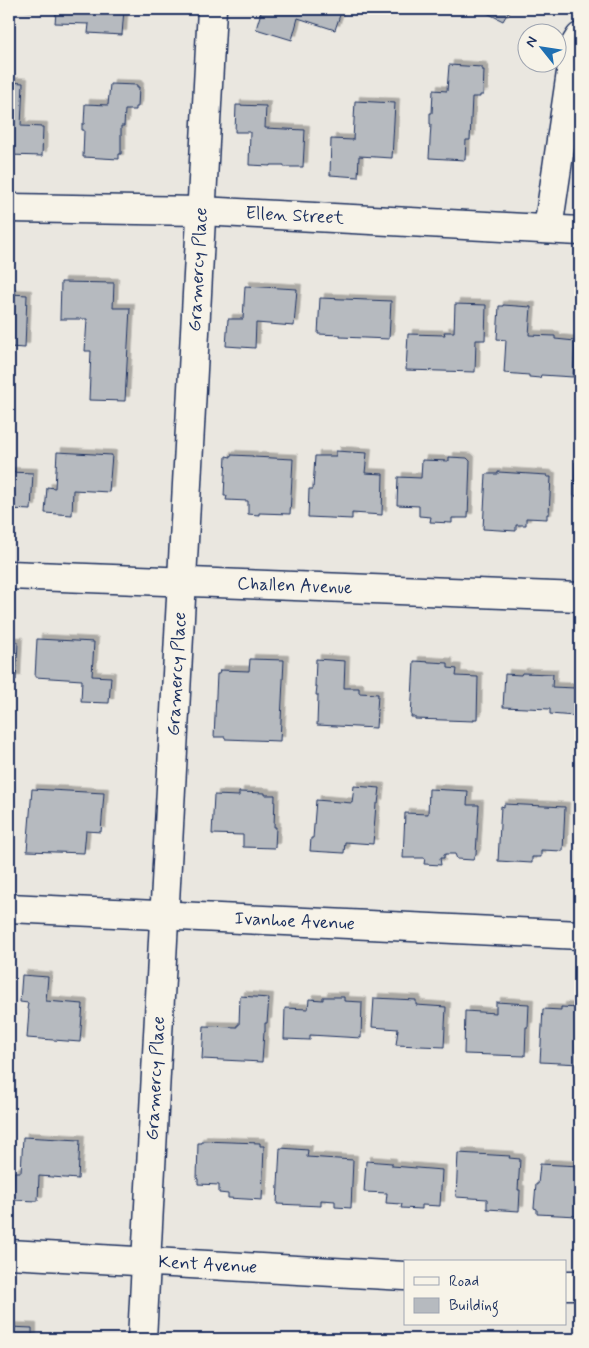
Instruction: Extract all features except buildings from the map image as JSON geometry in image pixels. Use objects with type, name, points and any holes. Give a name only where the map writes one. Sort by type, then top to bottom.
[{"type":"street","name":"Gramercy Place","points":[[142,1339],[212,9]]},
{"type":"street","points":[[548,229],[575,45],[580,37]]},
{"type":"street","name":"Ellen Street","points":[[9,208],[201,212],[580,231]]},
{"type":"street","name":"Challen Avenue","points":[[9,575],[580,597]]},
{"type":"street","name":"Ivanhoe Avenue","points":[[9,908],[580,935]]},
{"type":"street","name":"Kent Avenue","points":[[9,1254],[404,1276]]},
{"type":"street","points":[[566,1285],[580,1286]]}]
